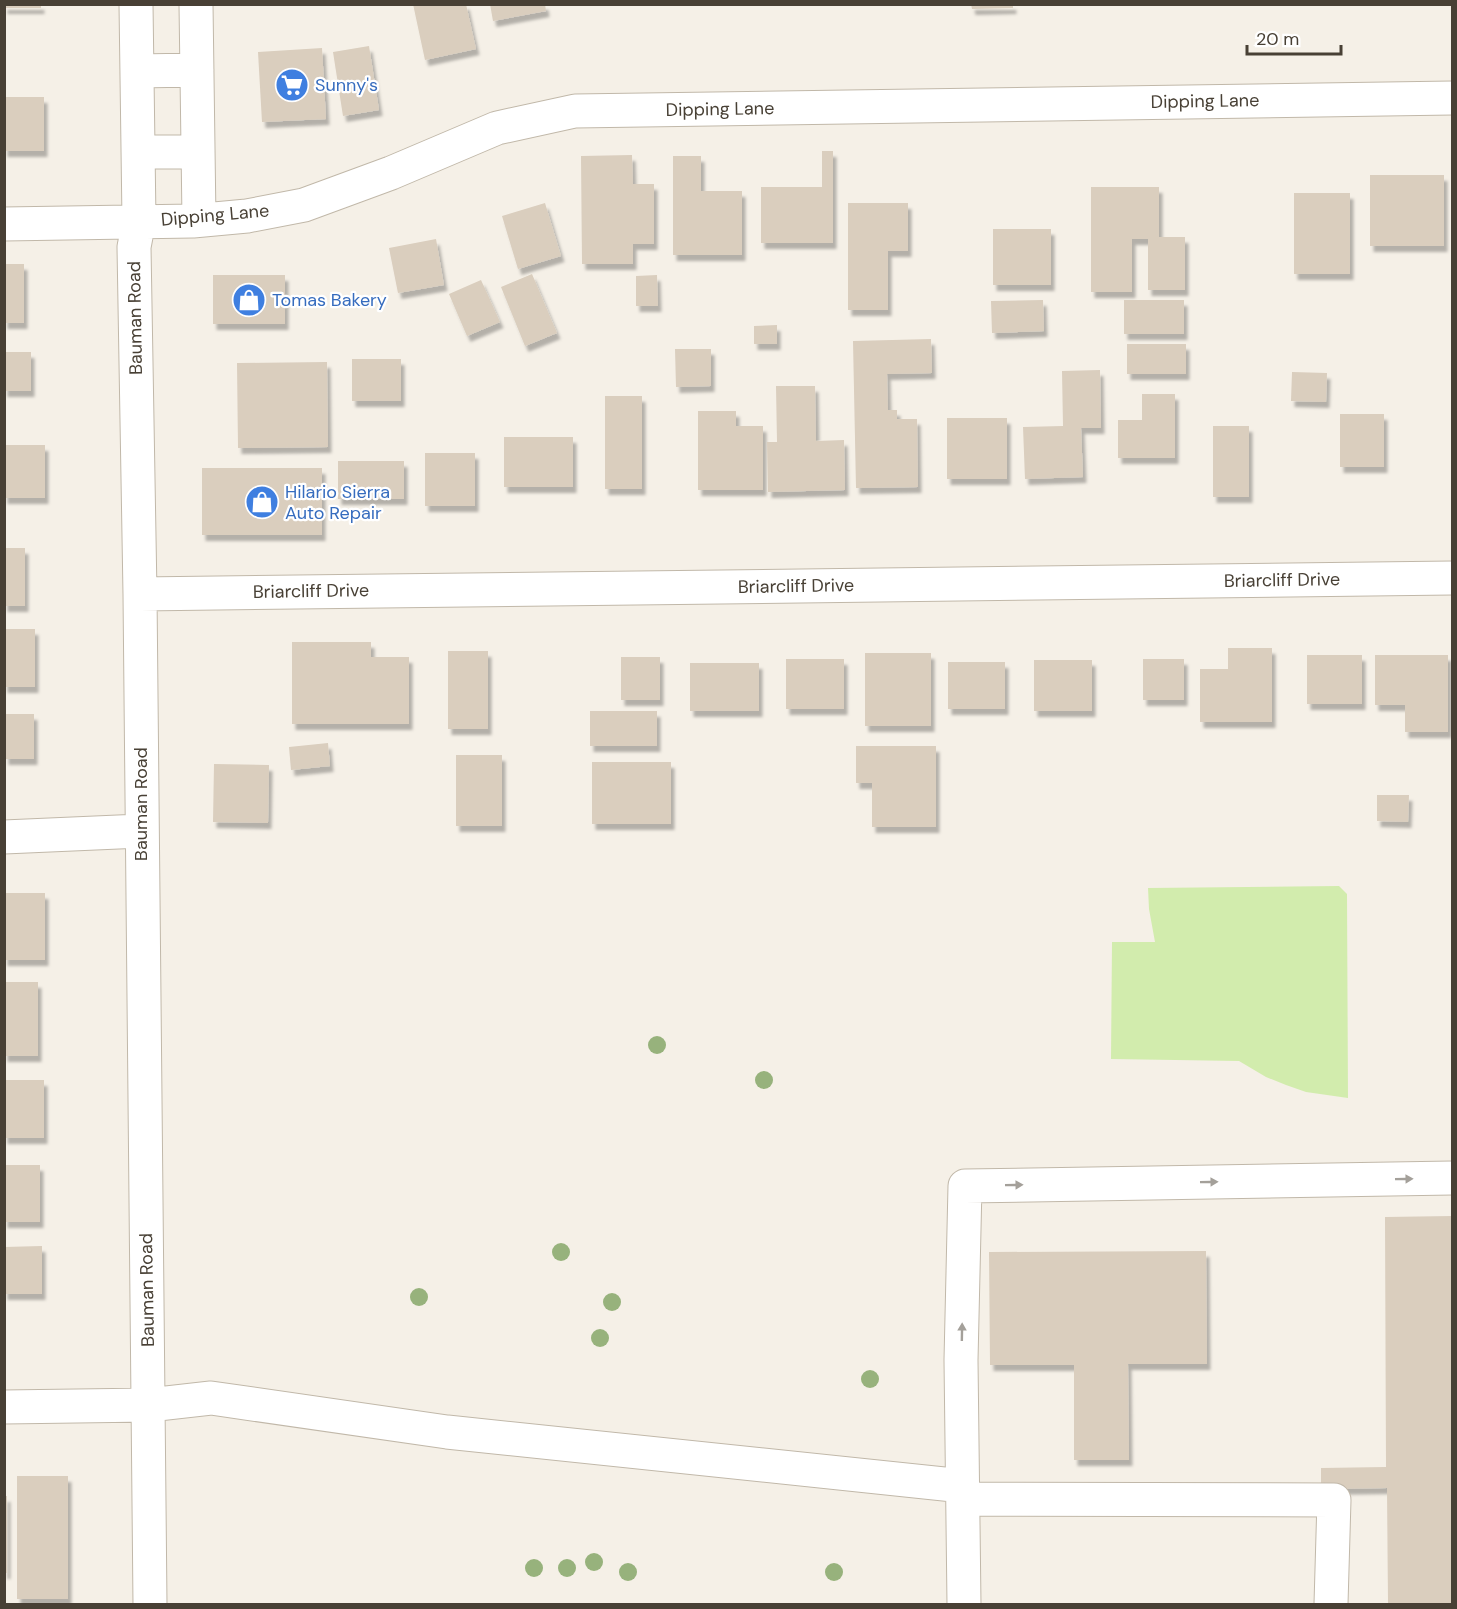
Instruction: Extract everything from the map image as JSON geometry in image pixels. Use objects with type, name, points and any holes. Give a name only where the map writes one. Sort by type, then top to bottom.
[{"type":"street","name":"Bauman Road","points":[[136,4],[139,221],[134,247],[141,594],[141,831],[150,1605]]},
{"type":"street","points":[[196,4],[199,220]]},
{"type":"street","points":[[137,71],[197,70]]},
{"type":"street","name":"Dipping Lane","points":[[4,224],[199,220],[247,216],[304,205],[391,173],[497,128],[575,111],[1452,98]]},
{"type":"street","points":[[138,153],[198,153]]},
{"type":"street","name":"Briarcliff Drive","points":[[141,594],[1452,578]]},
{"type":"street","points":[[4,837],[141,831]]},
{"type":"street","points":[[964,1605],[961,1360],[965,1186],[1452,1178]]},
{"type":"street","points":[[4,1407],[149,1405],[211,1398],[447,1432],[964,1493],[1334,1500],[1331,1605]]},
{"type":"green space","points":[[1339,886],[1347,894],[1348,1098],[1306,1092],[1266,1077],[1239,1061],[1111,1059],[1112,942],[1155,942],[1148,888]]},
{"type":"building","points":[[4,4],[41,4],[41,8],[4,8]]},
{"type":"building","points":[[413,4],[466,4],[476,49],[425,60]]},
{"type":"building","points":[[490,4],[545,4],[546,11],[493,21]]},
{"type":"building","points":[[971,4],[1013,4],[1013,8],[972,9]]},
{"type":"building","points":[[369,46],[379,110],[343,116],[333,52]]},
{"type":"building","name":"Sunny's","points":[[322,48],[326,119],[262,122],[258,52]]},
{"type":"building","points":[[4,97],[44,97],[44,151],[4,151]]},
{"type":"building","points":[[822,151],[833,151],[833,243],[761,243],[761,187],[822,187]]},
{"type":"building","points":[[632,155],[633,184],[654,184],[654,244],[633,244],[633,264],[582,264],[581,156]]},
{"type":"building","points":[[673,156],[701,156],[701,191],[742,191],[742,255],[673,255]]},
{"type":"building","points":[[1370,175],[1444,175],[1444,246],[1370,246]]},
{"type":"building","points":[[1091,187],[1159,187],[1159,237],[1185,237],[1185,290],[1148,290],[1148,239],[1132,239],[1132,292],[1091,292]]},
{"type":"building","points":[[1294,193],[1350,193],[1350,274],[1294,274]]},
{"type":"building","points":[[545,203],[561,256],[518,269],[502,216]]},
{"type":"building","points":[[848,203],[908,203],[908,251],[888,251],[888,310],[848,310]]},
{"type":"building","points":[[993,229],[1051,229],[1051,285],[993,285]]},
{"type":"building","points":[[436,239],[444,285],[398,293],[389,248]]},
{"type":"building","points":[[4,264],[24,264],[24,323],[4,323]]},
{"type":"building","points":[[532,274],[557,333],[525,346],[501,287]]},
{"type":"building","name":"Tomas Bakery","points":[[213,275],[285,275],[285,324],[213,324]]},
{"type":"building","points":[[657,275],[658,306],[636,306],[636,276]]},
{"type":"building","points":[[481,280],[500,322],[467,336],[449,294]]},
{"type":"building","points":[[1043,300],[1044,331],[992,333],[991,301]]},
{"type":"building","points":[[1124,300],[1184,300],[1184,334],[1124,334]]},
{"type":"building","points":[[777,325],[777,344],[754,344],[754,326]]},
{"type":"building","points":[[931,339],[932,373],[887,374],[888,410],[897,410],[897,419],[917,419],[918,487],[856,488],[853,341]]},
{"type":"building","points":[[1127,344],[1186,344],[1186,374],[1127,374]]},
{"type":"building","points":[[675,349],[711,349],[711,386],[676,387]]},
{"type":"building","points":[[4,352],[31,352],[31,391],[4,391]]},
{"type":"building","points":[[352,359],[401,359],[401,401],[352,401]]},
{"type":"building","points":[[327,362],[328,447],[238,448],[237,363]]},
{"type":"building","points":[[1100,370],[1101,428],[1081,428],[1083,477],[1025,479],[1023,427],[1063,426],[1062,371]]},
{"type":"building","points":[[1292,372],[1327,373],[1326,402],[1291,401]]},
{"type":"building","points":[[776,386],[815,386],[816,441],[844,440],[845,490],[768,492],[767,442],[777,442]]},
{"type":"building","points":[[1142,394],[1175,394],[1175,458],[1118,458],[1118,420],[1142,420]]},
{"type":"building","points":[[605,396],[642,396],[642,489],[605,489]]},
{"type":"building","points":[[698,411],[736,411],[736,426],[763,426],[763,490],[698,490]]},
{"type":"building","points":[[1340,414],[1384,414],[1384,467],[1340,467]]},
{"type":"building","points":[[947,418],[1007,418],[1007,479],[947,479]]},
{"type":"building","points":[[1213,426],[1249,426],[1249,497],[1213,497]]},
{"type":"building","points":[[504,437],[573,437],[573,487],[504,487]]},
{"type":"building","points":[[4,445],[45,445],[45,498],[4,498]]},
{"type":"building","points":[[425,453],[475,453],[475,506],[425,506]]},
{"type":"building","points":[[338,461],[404,461],[404,499],[338,499]]},
{"type":"building","name":"Hilario Sierra Auto Repair","points":[[202,468],[322,468],[322,535],[202,535]]},
{"type":"building","points":[[4,548],[25,548],[25,606],[4,606]]},
{"type":"building","points":[[4,629],[35,629],[35,687],[4,687]]},
{"type":"building","points":[[292,642],[371,642],[371,657],[409,657],[409,724],[292,724]]},
{"type":"building","points":[[1228,648],[1272,648],[1272,722],[1200,722],[1200,669],[1228,669]]},
{"type":"building","points":[[448,651],[488,651],[488,729],[448,729]]},
{"type":"building","points":[[865,653],[931,653],[931,726],[865,726]]},
{"type":"building","points":[[1307,655],[1362,655],[1362,704],[1307,704]]},
{"type":"building","points":[[1375,655],[1448,655],[1448,732],[1405,732],[1405,705],[1375,705]]},
{"type":"building","points":[[621,657],[660,657],[660,700],[621,700]]},
{"type":"building","points":[[786,659],[844,659],[844,709],[786,709]]},
{"type":"building","points":[[1143,659],[1184,659],[1184,700],[1143,700]]},
{"type":"building","points":[[1034,660],[1092,660],[1092,711],[1034,711]]},
{"type":"building","points":[[948,662],[1005,662],[1005,709],[948,709]]},
{"type":"building","points":[[690,663],[759,663],[759,711],[690,711]]},
{"type":"building","points":[[590,711],[657,711],[657,746],[590,746]]},
{"type":"building","points":[[5,714],[34,714],[34,759],[5,759]]},
{"type":"building","points":[[328,743],[330,766],[291,770],[289,747]]},
{"type":"building","points":[[856,746],[936,746],[936,827],[872,827],[872,783],[856,783]]},
{"type":"building","points":[[456,755],[502,755],[502,826],[456,826]]},
{"type":"building","points":[[592,762],[671,762],[671,824],[592,824]]},
{"type":"building","points":[[214,764],[269,765],[268,823],[213,822]]},
{"type":"building","points":[[1377,795],[1409,795],[1408,822],[1377,821]]},
{"type":"building","points":[[4,893],[45,893],[45,960],[4,960]]},
{"type":"building","points":[[4,982],[38,982],[38,1056],[4,1056]]},
{"type":"building","points":[[4,1080],[44,1080],[44,1138],[4,1138]]},
{"type":"building","points":[[4,1165],[40,1165],[40,1222],[4,1222]]},
{"type":"building","points":[[1452,1216],[1452,1604],[1388,1604],[1387,1488],[1321,1489],[1321,1468],[1386,1467],[1385,1217]]},
{"type":"building","points":[[42,1246],[42,1294],[4,1294],[4,1247]]},
{"type":"building","points":[[1206,1251],[1207,1364],[1128,1364],[1129,1460],[1074,1460],[1074,1365],[990,1365],[989,1252]]},
{"type":"building","points":[[17,1476],[68,1476],[68,1599],[17,1599]]},
{"type":"building","points":[[4,1496],[7,1496],[7,1573],[4,1573]]},
{"type":"place","name":"Sunny's","points":[[292,85]]},
{"type":"place","name":"Tomas Bakery","points":[[249,300]]},
{"type":"place","name":"Hilario Sierra Auto Repair","points":[[262,502]]}]
